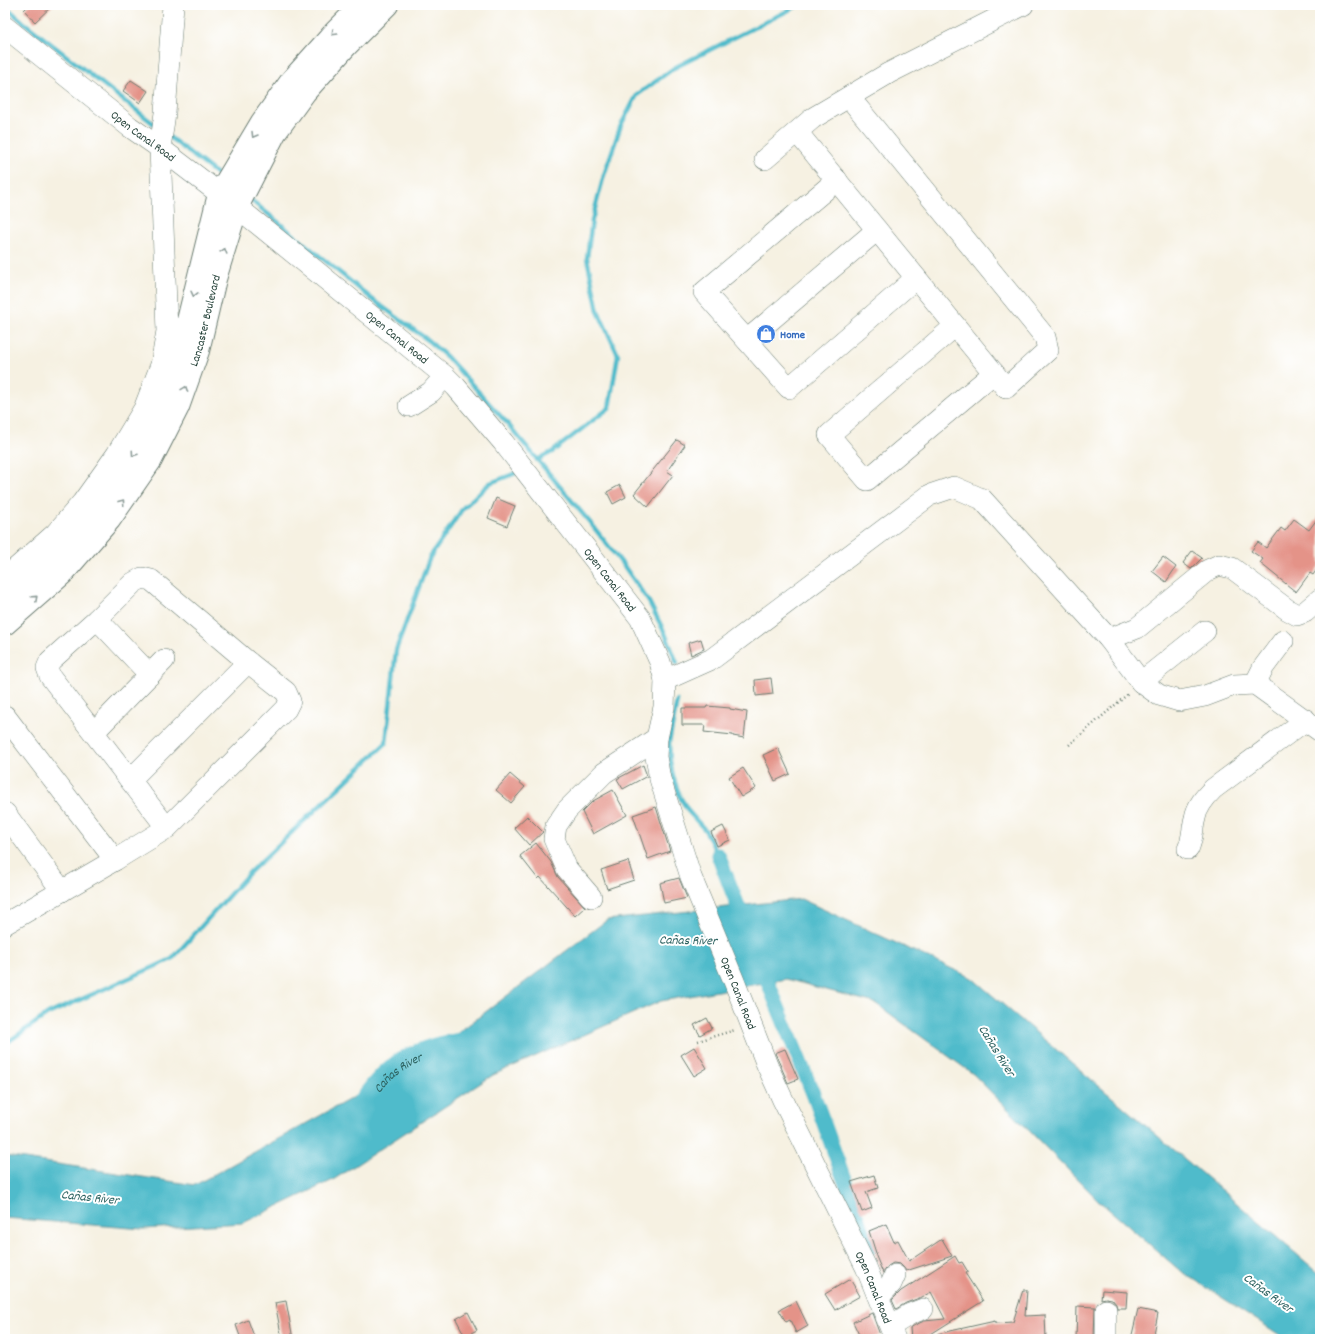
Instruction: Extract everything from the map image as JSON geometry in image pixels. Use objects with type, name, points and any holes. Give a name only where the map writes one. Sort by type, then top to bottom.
[{"type":"main road","name":"Lancaster Boulevard","points":[[5,600],[49,561],[96,507],[136,451],[162,400],[182,345],[219,194],[262,122],[292,80],[335,32],[362,5]]},
{"type":"main road","name":"Lancaster Boulevard","points":[[5,624],[62,574],[110,519],[152,460],[178,408],[198,351],[215,279],[237,207],[275,133],[305,92],[347,45],[387,5]]},
{"type":"street","points":[[5,578],[56,533],[82,503],[117,454],[144,409],[161,365],[167,331],[160,148],[165,113],[173,5]]},
{"type":"street","points":[[765,159],[813,118],[889,74],[1023,5]]},
{"type":"street","name":"Open Canal Road","points":[[5,27],[130,127],[237,207],[445,376],[503,442],[640,618],[660,662],[665,680],[664,707],[657,738],[656,757],[660,779],[691,877],[750,1024],[782,1098],[866,1267],[893,1333]]},
{"type":"street","points":[[797,132],[1006,388],[1048,350],[1045,337],[849,97]]},
{"type":"street","points":[[837,180],[704,292],[789,388],[916,278]]},
{"type":"street","points":[[747,340],[877,230]]},
{"type":"street","points":[[955,326],[829,435],[866,480],[994,373]]},
{"type":"street","points":[[409,406],[432,392],[445,376]]},
{"type":"street","points":[[665,680],[712,659],[930,495],[954,487],[982,499],[1109,639],[1141,682],[1159,696],[1179,701],[1205,696],[1234,685],[1255,684],[1313,726],[1213,789],[1202,801],[1195,816],[1191,843],[1188,849]]},
{"type":"street","points":[[1109,639],[1137,628],[1208,570],[1219,565],[1232,568],[1288,610],[1297,615],[1305,612],[1320,599]]},
{"type":"street","points":[[7,920],[116,860],[167,828],[286,709],[290,701],[286,692],[248,662],[152,580],[142,578],[133,583],[97,619],[50,661],[47,668],[50,676],[167,828]]},
{"type":"street","points":[[97,619],[150,675]]},
{"type":"street","points":[[1141,682],[1205,631]]},
{"type":"street","points":[[1255,684],[1263,668],[1283,640]]},
{"type":"street","points":[[94,732],[164,660]]},
{"type":"street","points":[[130,780],[248,662]]},
{"type":"street","points":[[5,716],[116,860]]},
{"type":"street","points":[[591,898],[567,869],[554,839],[556,826],[567,810],[604,773],[657,738]]},
{"type":"street","points":[[5,813],[62,891]]},
{"type":"street","points":[[879,1297],[891,1284],[895,1275]]},
{"type":"street","points":[[893,1333],[910,1314],[923,1309]]},
{"type":"street","points":[[1106,1310],[1106,1339]]},
{"type":"path","points":[[1069,745],[1141,682]]},
{"type":"path","points":[[698,1041],[750,1024]]},
{"type":"water","points":[[801,899],[972,978],[1320,1274],[1320,1339],[1286,1339],[1178,1269],[1099,1201],[973,1074],[875,1003],[786,979],[661,1001],[493,1075],[333,1180],[243,1223],[143,1229],[5,1218],[5,1156],[195,1185],[426,1057],[607,920]]},
{"type":"building","points":[[29,5],[53,5],[35,22],[24,10]]},
{"type":"building","points":[[131,80],[148,91],[140,103],[123,91]]},
{"type":"building","points":[[677,440],[685,445],[667,471],[673,475],[648,507],[634,494]]},
{"type":"building","points":[[620,485],[626,497],[613,504],[607,492]]},
{"type":"building","points":[[496,498],[515,506],[507,526],[488,518]]},
{"type":"building","points":[[1320,515],[1320,565],[1313,575],[1310,573],[1296,592],[1260,563],[1263,559],[1251,551],[1258,542],[1266,548],[1281,528],[1285,531],[1294,519],[1309,530]]},
{"type":"building","points":[[1192,551],[1202,558],[1191,569],[1183,563]]},
{"type":"building","points":[[1163,557],[1176,567],[1166,582],[1152,571]]},
{"type":"building","points":[[701,639],[704,649],[691,655],[688,643]]},
{"type":"building","points":[[771,678],[773,694],[756,696],[755,680]]},
{"type":"building","points":[[707,706],[730,708],[747,712],[744,738],[733,735],[704,732],[705,725],[682,725],[682,708],[706,708]]},
{"type":"building","points":[[778,748],[790,774],[775,781],[763,755]]},
{"type":"building","points":[[643,765],[647,776],[623,789],[617,779]]},
{"type":"building","points":[[743,768],[756,788],[741,797],[729,777]]},
{"type":"building","points":[[510,774],[525,787],[511,803],[496,790]]},
{"type":"building","points":[[613,790],[627,815],[593,834],[582,812],[593,801]]},
{"type":"building","points":[[656,807],[670,851],[648,859],[633,815]]},
{"type":"building","points":[[527,816],[543,832],[529,845],[514,828]]},
{"type":"building","points":[[723,826],[730,840],[717,846],[711,832]]},
{"type":"building","points":[[536,843],[551,862],[558,877],[585,907],[575,916],[540,877],[538,879],[520,856]]},
{"type":"building","points":[[628,861],[634,880],[607,889],[601,870]]},
{"type":"building","points":[[679,878],[687,898],[664,903],[660,883]]},
{"type":"building","points":[[707,1018],[712,1028],[700,1035],[694,1025]]},
{"type":"building","points":[[694,1047],[707,1068],[694,1076],[681,1055]]},
{"type":"building","points":[[785,1049],[798,1079],[788,1083],[775,1053]]},
{"type":"building","points":[[874,1175],[878,1188],[866,1192],[872,1208],[862,1212],[851,1182]]},
{"type":"building","points":[[886,1224],[894,1242],[898,1240],[909,1261],[942,1239],[952,1256],[906,1271],[900,1264],[893,1263],[888,1266],[883,1273],[875,1254],[876,1253],[869,1231]]},
{"type":"building","points":[[955,1256],[959,1263],[962,1262],[968,1272],[965,1273],[983,1301],[923,1339],[911,1339],[910,1328],[915,1325],[924,1321],[945,1319],[931,1292],[896,1309],[892,1300],[901,1291]]},
{"type":"building","points":[[850,1279],[860,1296],[835,1310],[825,1294]]},
{"type":"building","points":[[1023,1290],[1027,1290],[1025,1316],[1045,1315],[1046,1339],[937,1339],[937,1334],[995,1321],[995,1323],[1013,1322]]},
{"type":"building","points":[[1102,1290],[1127,1292],[1126,1308],[1117,1308],[1112,1299],[1101,1299]]},
{"type":"building","points":[[286,1301],[293,1339],[282,1339],[275,1303]]},
{"type":"building","points":[[796,1301],[808,1326],[796,1333],[790,1320],[786,1322],[779,1310]]},
{"type":"building","points":[[1077,1306],[1095,1307],[1094,1339],[1076,1339]]},
{"type":"building","points":[[1138,1309],[1158,1313],[1153,1339],[1131,1339]]},
{"type":"building","points":[[468,1312],[477,1330],[465,1336],[456,1319]]},
{"type":"building","points":[[872,1313],[880,1335],[872,1339],[861,1339],[853,1322]]},
{"type":"building","points":[[248,1320],[255,1339],[241,1339],[236,1325]]},
{"type":"waterway","points":[[537,460],[552,452],[609,408],[618,355],[598,311],[587,258],[592,220],[604,175],[621,125],[637,95],[674,68],[799,5]]},
{"type":"waterway","points":[[5,6],[23,22],[154,124]]},
{"type":"waterway","points":[[168,136],[217,174]]},
{"type":"waterway","points":[[251,200],[372,299],[425,338],[447,357],[506,422],[592,525],[624,566],[649,602],[665,633],[677,663]]},
{"type":"waterway","points":[[5,1044],[48,1014],[172,959],[250,872],[386,743],[396,650],[430,557],[463,508],[490,483],[516,473]]},
{"type":"waterway","points":[[677,701],[669,742],[673,777],[680,797],[689,812],[705,830],[718,855]]},
{"type":"waterway","points":[[718,855],[745,924]]},
{"type":"waterway","points":[[760,963],[814,1096],[869,1248]]},
{"type":"waterway","name":"Cañas River","points":[[363,1106],[378,1087],[402,1065],[419,1056],[448,1048],[467,1045]]},
{"type":"place","name":"Home","points":[[766,334]]}]
